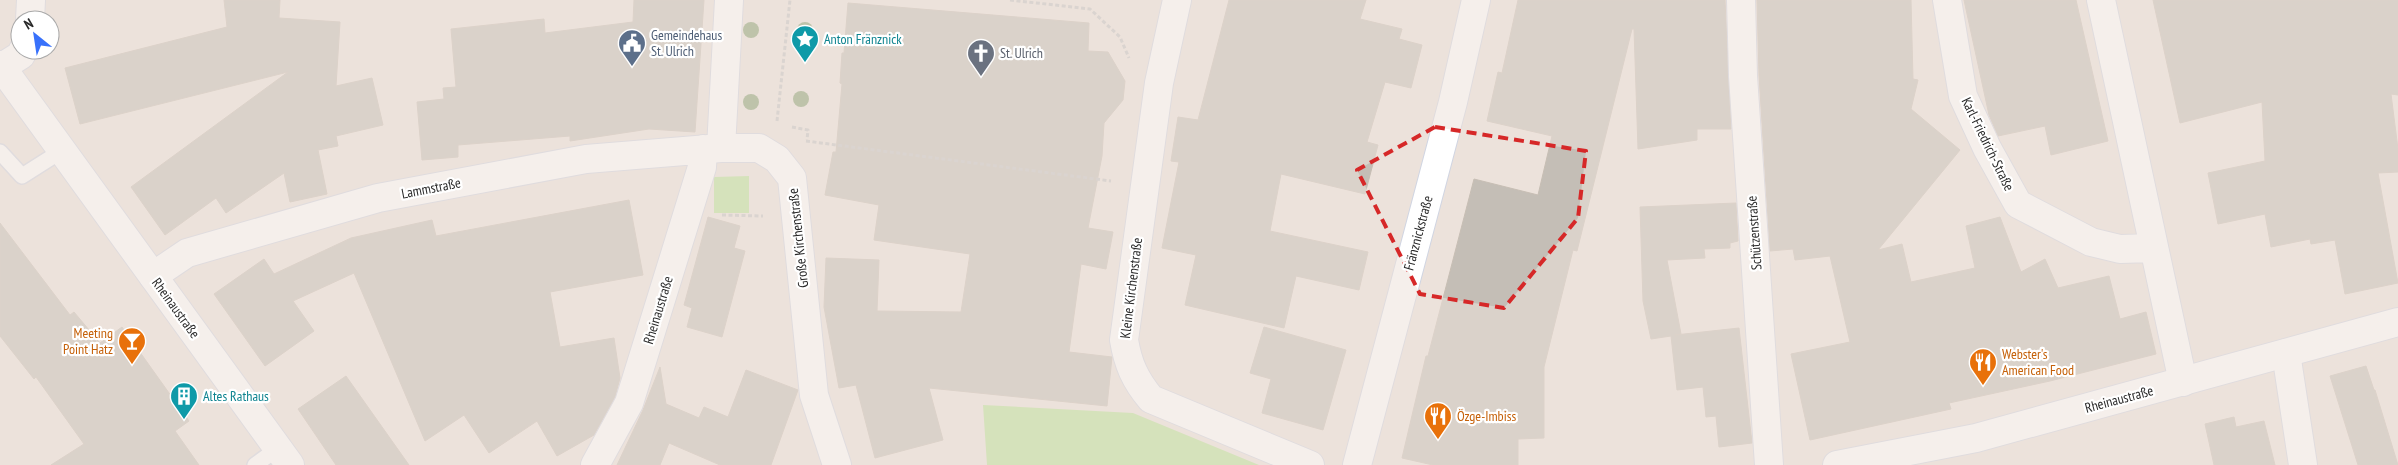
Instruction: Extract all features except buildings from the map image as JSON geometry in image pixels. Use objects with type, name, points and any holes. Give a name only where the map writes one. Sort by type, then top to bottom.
[{"type":"street","points":[[729,0],[712,148],[759,148],[783,165]]},
{"type":"street","name":"Kleine Kirchenstraße","points":[[1177,0],[1159,83],[1144,186],[1124,340],[1128,362],[1136,381],[1151,399],[1310,465]]},
{"type":"street","name":"Fränznickstraße","points":[[1357,465],[1453,102],[1476,0]]},
{"type":"street","name":"Schützenstraße","points":[[1741,0],[1743,76],[1770,465]]},
{"type":"street","name":"Karl-Friedrich-Straße","points":[[1947,0],[1963,96],[1987,148],[2018,204],[2091,242],[2120,249],[2153,248]]},
{"type":"street","points":[[2101,0],[2183,382]]},
{"type":"street","name":"Rheinaustraße","points":[[1,66],[284,457]]},
{"type":"street","name":"Rheinaustraße","points":[[594,465],[629,403],[702,167],[712,148]]},
{"type":"street","name":"Lammstraße","points":[[153,276],[187,253],[378,198],[586,159],[712,148]]},
{"type":"street","name":"Große Kirchenstraße","points":[[783,165],[792,178],[814,395],[837,465]]},
{"type":"street","name":"Rheinaustraße","points":[[1837,465],[1976,438],[2398,322]]},
{"type":"street","points":[[2286,353],[2303,465]]},
{"type":"lane","points":[[0,152],[22,176],[63,150]]},
{"type":"lane","points":[[255,465],[284,457]]},
{"type":"path","points":[[759,148],[776,125],[790,0]]},
{"type":"path","points":[[1010,0],[1090,8],[1120,37],[1132,65],[1159,83]]},
{"type":"path","points":[[783,165],[807,140],[1144,186]]},
{"type":"path","points":[[689,210],[712,215],[796,216]]},
{"type":"highlighted area","points":[[1435,127],[1586,151],[1578,218],[1504,308],[1420,294],[1357,170]]},
{"type":"green space","points":[[749,176],[749,213],[714,213],[714,177]]},
{"type":"green space","points":[[983,405],[1133,413],[1259,465],[987,465]]},
{"type":"place","name":"Anton Fränznick","points":[[805,63]]},
{"type":"place","name":"Gemeindehaus St. Ulrich","points":[[632,67]]},
{"type":"place","name":"St. Ulrich","points":[[981,77]]},
{"type":"place","name":"Meeting Point Hatz","points":[[132,365]]},
{"type":"place","name":"Webster's American Food","points":[[1983,386]]},
{"type":"place","name":"Altes Rathaus","points":[[184,420]]},
{"type":"place","name":"Özge-Imbiss","points":[[1438,440]]}]
